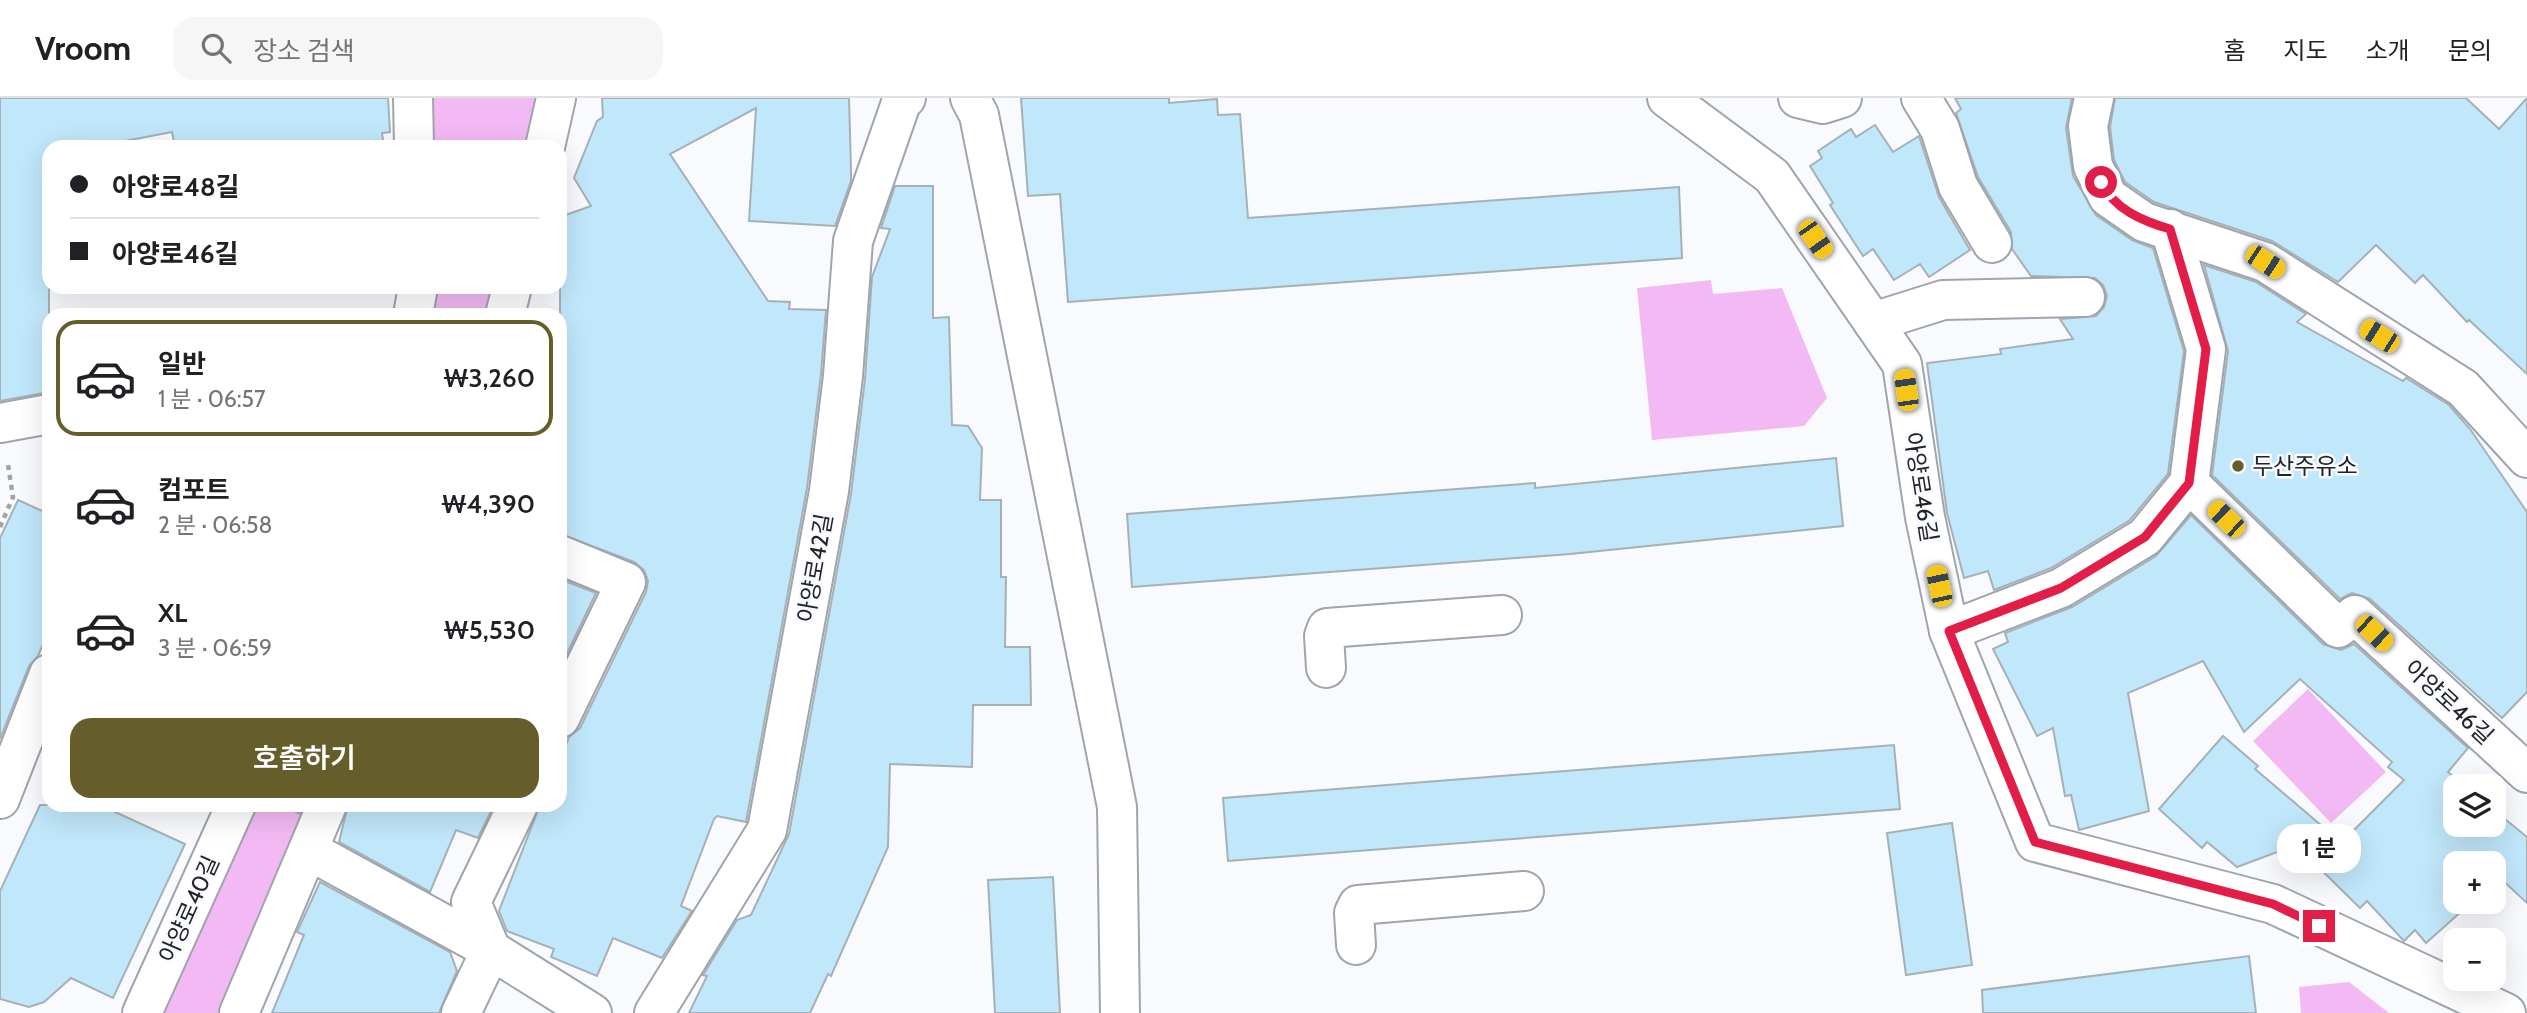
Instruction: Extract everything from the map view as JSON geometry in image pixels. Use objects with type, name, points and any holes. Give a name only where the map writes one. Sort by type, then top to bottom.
[{"type":"street","points":[[413,98],[414,140]]},
{"type":"street","points":[[547,140],[556,98]]},
{"type":"street","name":"아양로42길","points":[[654,1013],[767,830],[829,491],[843,376],[853,241],[901,103],[906,98]]},
{"type":"street","points":[[970,98],[979,115],[1117,807],[1121,1013]]},
{"type":"street","name":"아양로46길","points":[[1667,98],[1772,176],[1902,364],[1924,517],[1949,631],[2035,842],[2273,904],[2506,1013]]},
{"type":"street","points":[[1798,98],[1823,104],[1842,98]]},
{"type":"street","points":[[1921,98],[1940,129],[1958,186],[1992,243]]},
{"type":"street","points":[[2094,98],[2088,127],[2093,166],[2108,197],[2144,222],[2265,262],[2463,388],[2527,458]]},
{"type":"street","points":[[1949,631],[2061,588],[2145,537],[2189,483],[2206,349],[2170,229]]},
{"type":"street","points":[[1873,322],[1943,300],[2085,297]]},
{"type":"street","points":[[0,423],[42,415]]},
{"type":"street","name":"아양로46길","points":[[2189,483],[2338,628],[2355,615],[2527,774]]},
{"type":"street","points":[[567,558],[626,582],[567,704]]},
{"type":"street","points":[[1326,668],[1324,636],[1328,628],[1502,615]]},
{"type":"street","points":[[0,799],[42,692]]},
{"type":"street","name":"아양로40길","points":[[142,1013],[233,812]]},
{"type":"street","points":[[239,1013],[324,812]]},
{"type":"street","points":[[461,1013],[491,950],[471,902],[515,812]]},
{"type":"street","points":[[310,850],[491,950],[592,1013]]},
{"type":"street","points":[[1356,945],[1354,913],[1358,905],[1524,891]]},
{"type":"path","points":[[0,423],[13,497],[0,527]]},
{"type":"shaded area","points":[[432,98],[537,98],[528,140],[432,140]]},
{"type":"shaded area","points":[[1711,280],[1713,294],[1782,288],[1827,398],[1804,426],[1652,440],[1637,288]]},
{"type":"shaded area","points":[[433,294],[498,294],[494,308],[431,308]]},
{"type":"shaded area","points":[[2308,689],[2386,772],[2331,823],[2253,741]]},
{"type":"shaded area","points":[[246,812],[310,812],[223,1013],[155,1013]]},
{"type":"shaded area","points":[[2349,982],[2389,1013],[2301,1013],[2299,987]]},
{"type":"building","points":[[0,98],[388,98],[390,132],[382,133],[383,140],[174,140],[172,132],[130,140],[42,140],[42,294],[49,294],[49,308],[42,308],[42,393],[0,401]]},
{"type":"building","points":[[602,98],[849,98],[851,181],[835,226],[749,221],[756,108],[670,154],[768,301],[790,302],[789,309],[826,310],[821,374],[807,488],[746,822],[717,816],[714,819],[681,906],[692,911],[662,958],[613,938],[597,976],[551,957],[554,949],[507,931],[499,911],[537,812],[567,812],[567,743],[569,737],[580,728],[646,592],[648,581],[644,570],[634,562],[567,537],[567,308],[560,308],[560,294],[567,294],[567,215],[591,206],[574,178],[597,121],[603,117]]},
{"type":"building","points":[[1021,98],[1169,98],[1169,103],[1217,99],[1218,115],[1240,114],[1248,218],[1679,187],[1682,258],[1068,302],[1060,194],[1028,196]]},
{"type":"building","points":[[1955,98],[2072,98],[2066,128],[2073,176],[2096,215],[2132,240],[2153,248],[2184,351],[2168,474],[2130,520],[2051,568],[1994,590],[1988,571],[1964,578],[1947,513],[1927,363],[2001,354],[2000,349],[2073,339],[2060,319],[2096,316],[2104,307],[2107,296],[2103,285],[2095,278],[2031,276],[2012,249],[2011,232],[1978,177],[1956,113],[1961,109]]},
{"type":"building","points":[[2115,98],[2466,98],[2499,129],[2527,98],[2527,374],[2469,320],[2467,322],[2423,275],[2415,283],[2376,245],[2338,282],[2272,241],[2154,202],[2125,182],[2114,160],[2110,127]]},
{"type":"building","points":[[1875,125],[1893,152],[1919,136],[1939,197],[1970,250],[1929,277],[1920,264],[1894,280],[1873,249],[1863,256],[1830,205],[1833,203],[1810,166],[1822,158],[1818,151],[1851,129],[1856,137]]},
{"type":"building","points":[[895,186],[933,186],[933,318],[949,317],[952,425],[968,426],[982,448],[980,500],[1001,500],[1001,577],[1006,577],[1005,647],[1030,647],[1031,705],[973,705],[972,767],[890,764],[888,847],[831,976],[828,974],[810,1013],[689,1013],[707,976],[703,975],[737,920],[751,915],[789,834],[851,494],[865,379],[872,277],[890,229],[881,228]]},
{"type":"building","points":[[2204,265],[2256,282],[2306,314],[2297,322],[2403,381],[2406,378],[2449,405],[2470,429],[2527,512],[2527,692],[2502,718],[2370,599],[2352,593],[2340,599],[2212,475],[2228,351]]},
{"type":"building","points":[[1836,458],[1843,526],[1570,554],[1132,587],[1127,514],[1535,483],[1535,488]]},
{"type":"building","points":[[18,500],[42,511],[42,647],[29,666],[0,739],[0,538]]},
{"type":"building","points":[[2191,515],[2323,644],[2341,650],[2354,644],[2468,748],[2448,772],[2450,774],[2443,774],[2443,837],[2506,837],[2506,820],[2527,837],[2527,903],[2506,884],[2506,851],[2443,851],[2443,914],[2458,914],[2426,943],[2415,930],[2404,941],[2367,901],[2360,908],[2296,845],[2237,867],[2207,842],[2202,848],[2159,809],[2223,736],[2258,766],[2255,769],[2329,832],[2332,829],[2344,840],[2404,780],[2388,767],[2392,762],[2300,679],[2244,732],[2203,661],[2128,693],[2149,811],[2079,830],[2071,795],[2065,796],[2053,728],[2037,736],[1993,649],[2008,642],[2005,633],[2072,607],[2156,556]]},
{"type":"building","points":[[567,582],[596,593],[567,653]]},
{"type":"building","points":[[1894,745],[1900,809],[1228,861],[1223,798]]},
{"type":"building","points":[[40,805],[42,812],[115,812],[185,844],[113,998],[71,978],[44,1002],[29,1007],[0,999],[0,891]]},
{"type":"building","points":[[346,812],[491,812],[478,838],[456,830],[430,892],[339,842]]},
{"type":"building","points":[[1952,823],[1972,965],[1906,975],[1887,833]]},
{"type":"building","points":[[1053,877],[1060,1013],[995,1013],[988,880]]},
{"type":"building","points":[[320,882],[450,952],[457,971],[439,1013],[272,1013],[304,935],[297,932]]},
{"type":"building","points":[[2249,956],[2256,1013],[1983,1013],[1982,990]]},
{"type":"place","name":"두산주유소","points":[[2238,466]]},
{"type":"route","points":[[2101,182],[2108,197],[2144,222],[2170,229],[2199,325],[2206,349],[2189,483],[2145,537],[2061,588],[1949,631],[2035,842],[2273,904],[2319,926]]}]
